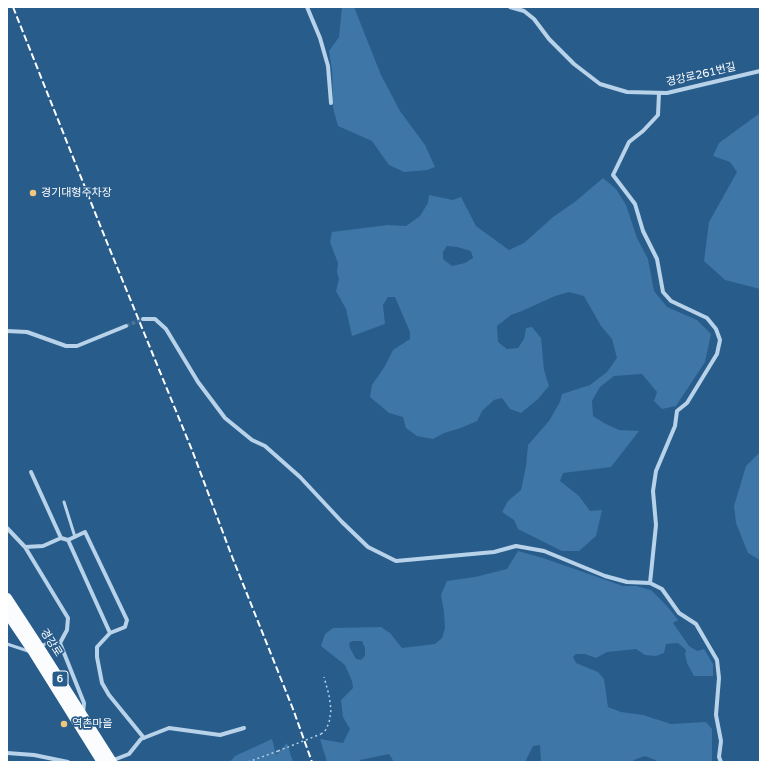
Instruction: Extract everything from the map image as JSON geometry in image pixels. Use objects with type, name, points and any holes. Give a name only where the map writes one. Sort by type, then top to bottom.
[{"type":"main road","name":"경강로","points":[[7,598],[37,650],[107,762]]},
{"type":"main road","name":"경강로","points":[[7,613],[37,650],[83,715],[107,762]]},
{"type":"street","points":[[307,7],[320,38],[328,66],[331,103]]},
{"type":"street","name":"경강로261번길","points":[[510,7],[524,11],[534,19],[549,39],[574,64],[600,84],[627,92],[667,93],[760,71]]},
{"type":"street","points":[[650,583],[656,525],[653,491],[656,470],[675,426],[677,411],[687,403],[717,354],[720,340],[716,329],[707,318],[671,301],[663,292],[656,259],[643,231],[635,204],[613,175],[629,142],[658,114],[659,93]]},
{"type":"street","points":[[143,319],[155,319],[166,329],[198,382],[225,418],[252,440],[265,446],[300,476],[342,522],[368,547],[396,561],[494,552],[516,546],[544,551],[605,576],[627,582],[650,583],[662,589],[679,613],[696,624],[717,660],[719,678],[716,715],[721,741],[721,762]]},
{"type":"street","points":[[7,331],[26,332],[66,346],[77,346],[126,326]]},
{"type":"street","points":[[31,472],[61,538]]},
{"type":"street","points":[[7,528],[25,547],[68,618],[67,630],[60,643],[84,703],[83,715]]},
{"type":"street","points":[[25,547],[43,546],[61,538],[68,540],[85,532],[127,620],[126,627],[110,632],[97,647],[96,658],[102,683],[109,695],[144,738]]},
{"type":"street","points":[[68,540],[110,632]]},
{"type":"street","points":[[107,762],[129,754],[141,739],[169,728],[220,735],[244,728]]},
{"type":"street","points":[[7,753],[34,755],[68,762]]},
{"type":"lane","points":[[64,502],[75,537]]},
{"type":"lane","points":[[7,644],[37,650],[51,641],[60,643]]},
{"type":"path","points":[[248,762],[321,734],[325,731],[329,723],[331,710],[324,677]]},
{"type":"shaded area","points":[[342,7],[354,7],[381,75],[400,111],[425,145],[435,167],[427,170],[404,172],[389,165],[372,141],[338,126],[333,108],[332,70],[329,51],[339,37]]},
{"type":"shaded area","points":[[760,113],[760,289],[725,280],[704,261],[709,222],[737,172],[730,162],[713,156],[719,143]]},
{"type":"shaded area","points":[[603,178],[616,189],[626,205],[637,238],[648,259],[654,291],[667,307],[697,320],[711,334],[705,362],[676,406],[662,409],[654,401],[657,392],[642,374],[614,376],[600,387],[592,401],[593,416],[619,430],[639,431],[611,467],[563,473],[560,481],[579,496],[590,511],[602,510],[596,536],[579,551],[562,551],[518,529],[514,520],[502,512],[508,501],[521,490],[526,466],[528,445],[549,421],[560,402],[562,394],[590,385],[607,372],[617,358],[612,339],[601,326],[584,296],[569,292],[555,296],[511,315],[497,326],[498,342],[507,349],[518,348],[524,339],[526,328],[532,327],[541,338],[544,370],[549,386],[538,399],[521,413],[510,409],[502,398],[494,400],[482,411],[477,421],[444,433],[433,439],[417,436],[406,428],[403,417],[389,413],[370,397],[372,385],[385,366],[393,350],[410,339],[410,332],[395,297],[388,297],[383,305],[385,324],[352,336],[346,309],[336,291],[339,279],[337,272],[338,263],[330,242],[332,232],[388,225],[406,226],[420,216],[428,203],[429,195],[453,200],[461,197],[476,226],[509,250],[524,243],[553,217],[576,201]],"holes":[[[447,246],[471,251],[473,258],[465,263],[452,266],[443,259],[443,252]]]},
{"type":"shaded area","points":[[760,452],[760,560],[748,553],[736,523],[734,506],[746,466]]},
{"type":"shaded area","points":[[518,551],[543,558],[623,586],[636,586],[651,590],[678,620],[673,623],[689,646],[697,651],[704,649],[713,664],[713,676],[694,676],[687,663],[685,654],[686,650],[678,643],[666,644],[664,653],[656,656],[645,655],[636,649],[607,652],[596,658],[585,654],[576,654],[573,657],[576,663],[598,672],[604,679],[608,707],[621,712],[643,715],[671,724],[706,722],[712,729],[712,762],[660,762],[645,756],[632,762],[541,762],[540,745],[533,746],[525,762],[394,762],[389,754],[360,760],[359,762],[327,762],[320,739],[343,743],[350,729],[343,717],[341,700],[353,688],[352,681],[345,665],[321,646],[325,634],[333,628],[381,627],[390,633],[402,648],[435,644],[442,638],[445,628],[441,595],[447,581],[475,577],[507,569]],"holes":[[[353,641],[362,641],[365,648],[365,656],[361,660],[356,659],[349,643]]]},
{"type":"shaded area","points":[[272,739],[276,755],[287,743],[293,762],[230,762],[235,756]]},
{"type":"tunnel","points":[[126,326],[143,319]]},
{"type":"railway","points":[[13,7],[192,450],[231,554],[293,709],[312,762]]},
{"type":"place","name":"경기대형주차장","points":[[33,193]]},
{"type":"place","name":"역촌마을","points":[[64,724]]}]
